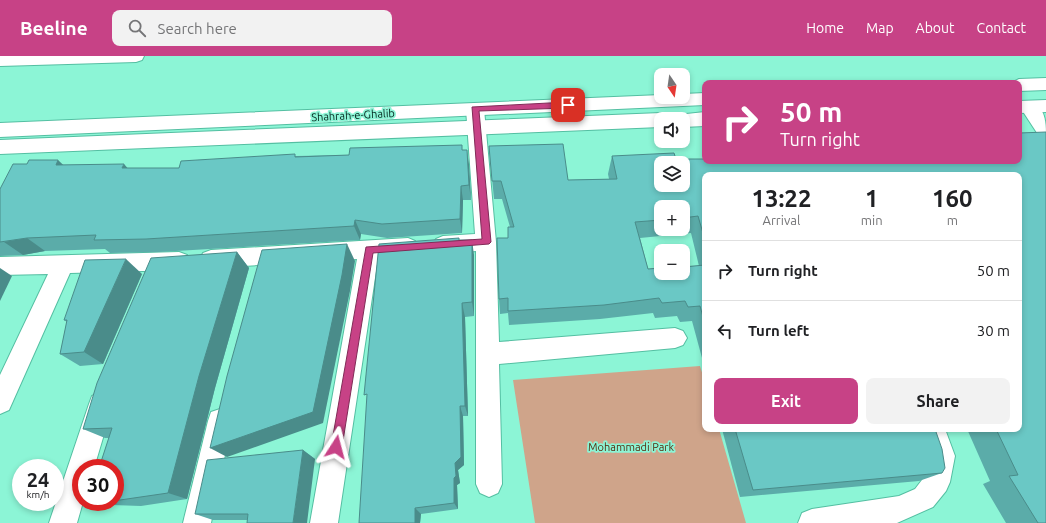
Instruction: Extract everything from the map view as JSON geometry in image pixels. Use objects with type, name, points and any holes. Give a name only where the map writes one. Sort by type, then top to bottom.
[{"type":"street","points":[[0,60],[136,56]]},
{"type":"street","points":[[1022,85],[1046,84]]},
{"type":"street","name":"Shahrah-e-Ghalib","points":[[0,130],[214,122],[702,99]]},
{"type":"street","points":[[1031,106],[1046,132]]},
{"type":"street","points":[[475,109],[486,242],[489,354],[489,484]]},
{"type":"street","points":[[690,120],[702,119]]},
{"type":"street","name":"Shahrah-e-Ghalib","points":[[0,147],[476,129],[654,120]]},
{"type":"street","points":[[0,266],[159,263],[261,267],[369,249],[486,242]]},
{"type":"street","points":[[324,523],[369,249]]},
{"type":"street","points":[[150,285],[159,263]]},
{"type":"street","points":[[0,402],[63,265]]},
{"type":"street","points":[[489,354],[675,338]]},
{"type":"street","points":[[63,523],[107,387]]},
{"type":"street","points":[[197,523],[224,403]]},
{"type":"street","points":[[812,523],[900,509],[924,498],[937,482],[942,456],[933,432]]},
{"type":"green space","name":"Mohammadi Park","points":[[700,366],[702,372],[702,432],[720,432],[746,523],[535,523],[513,380]]},
{"type":"building","points":[[1046,132],[1046,523],[1038,523],[1009,476],[1018,475],[997,432],[1022,432],[1022,172],[702,172],[702,230],[698,216],[690,217],[690,200],[654,200],[654,221],[635,222],[648,269],[654,269],[654,280],[690,280],[690,266],[702,265],[702,313],[700,306],[688,307],[685,301],[662,303],[659,298],[604,305],[508,311],[508,298],[499,299],[497,238],[508,238],[508,227],[514,227],[501,181],[492,181],[489,146],[563,144],[568,180],[617,179],[612,156],[674,153],[675,156],[654,156],[654,192],[690,192],[690,159],[702,159],[702,164],[1022,164],[1022,133]]},
{"type":"building","points":[[462,145],[462,150],[467,150],[469,185],[461,186],[460,219],[382,224],[355,220],[354,226],[146,239],[94,240],[96,235],[27,238],[0,242],[0,189],[13,164],[27,164],[29,160],[58,160],[56,165],[124,164],[122,168],[179,168],[181,161],[295,154],[295,157],[349,155],[350,148]]},
{"type":"building","points":[[459,238],[459,240],[472,240],[472,302],[462,303],[465,406],[460,406],[461,457],[455,463],[456,476],[454,478],[454,503],[415,508],[415,523],[359,523],[367,394],[364,395],[379,244]]},
{"type":"building","points":[[347,244],[342,275],[313,412],[210,448],[227,376],[262,250]]},
{"type":"building","points":[[237,252],[199,376],[168,493],[124,499],[124,459],[102,459],[112,428],[83,429],[97,383],[151,258]]},
{"type":"building","points":[[126,259],[84,352],[60,354],[67,320],[64,320],[85,260]]},
{"type":"building","points":[[736,432],[936,432],[942,449],[945,468],[942,473],[753,490]]},
{"type":"building","points":[[303,450],[293,523],[247,523],[248,514],[195,514],[207,460]]},
{"type":"route","points":[[336,447],[369,249],[486,242],[475,109],[568,105]]}]
